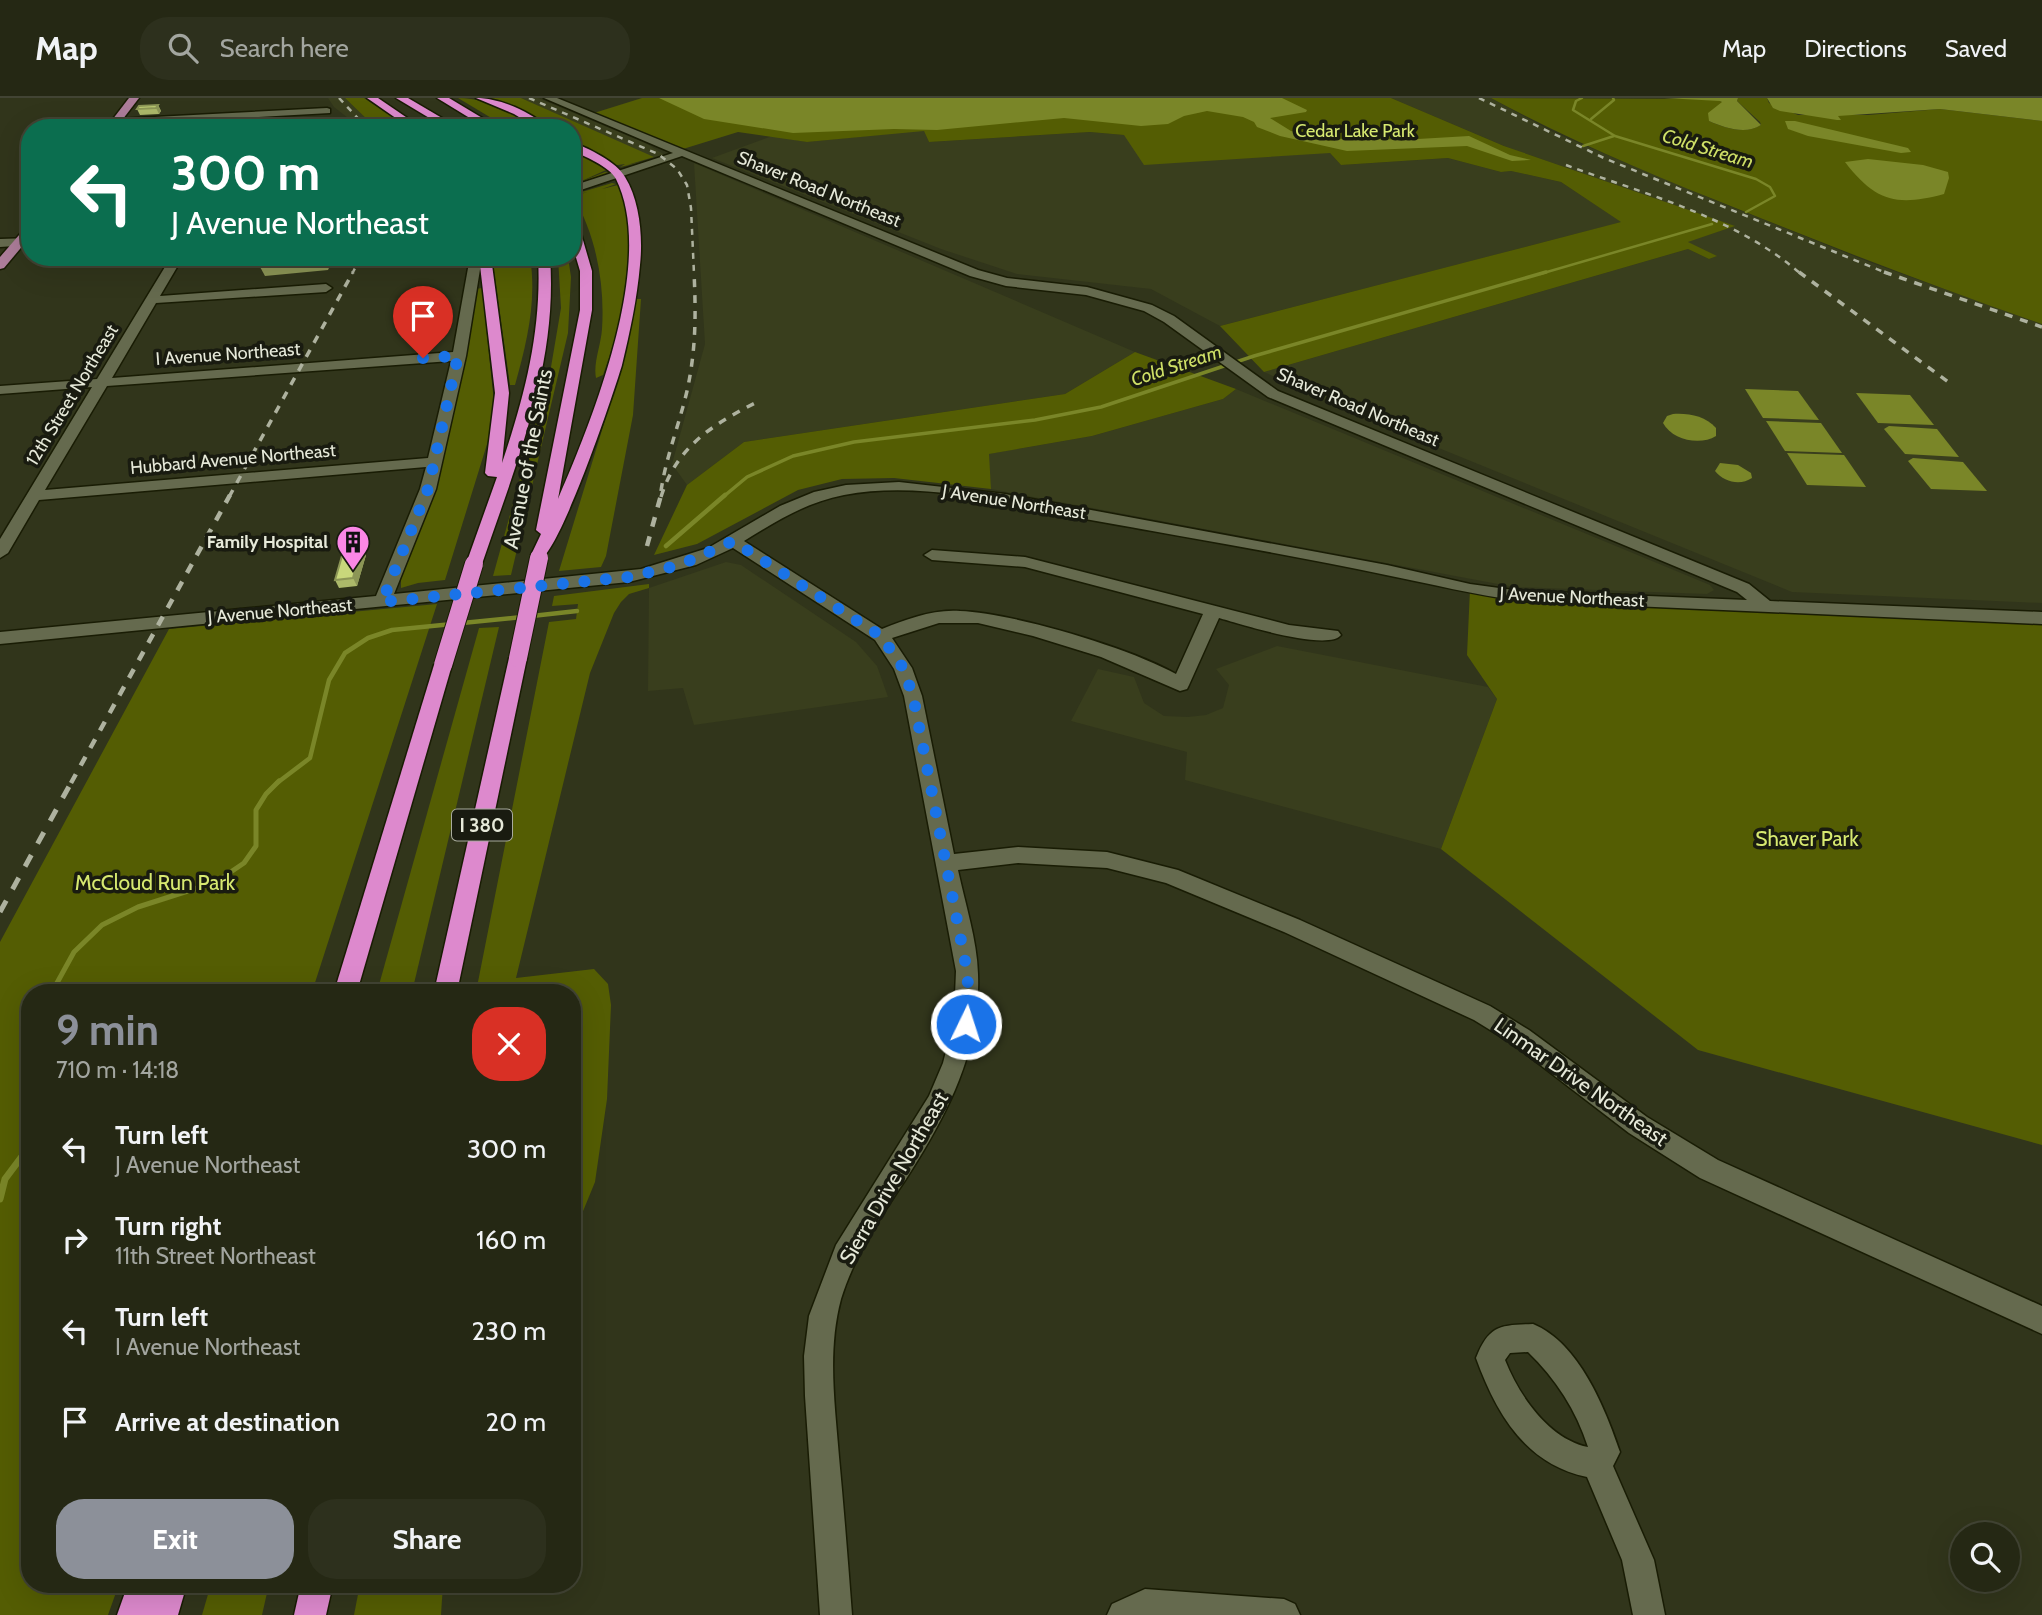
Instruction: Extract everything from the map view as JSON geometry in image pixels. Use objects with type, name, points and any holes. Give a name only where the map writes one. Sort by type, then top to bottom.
[{"type":"highway","points":[[372,98],[404,119]]},
{"type":"highway","points":[[401,98],[438,119]]},
{"type":"highway","points":[[442,98],[478,119]]},
{"type":"highway","points":[[481,98],[529,119]]},
{"type":"highway","points":[[539,557],[590,442],[622,335],[635,259],[633,212],[619,175],[581,151]]},
{"type":"highway","name":"Avenue of the Saints","points":[[447,984],[539,557],[586,310],[586,271],[581,254]]},
{"type":"highway","points":[[486,266],[502,393],[489,517]]},
{"type":"highway","name":"Avenue of the Saints","points":[[347,984],[537,363],[546,314],[544,266]]},
{"type":"highway","points":[[133,1615],[141,1593]]},
{"type":"highway","points":[[162,1615],[168,1593]]},
{"type":"highway","points":[[310,1615],[315,1593]]},
{"type":"main road","points":[[118,119],[134,98]]},
{"type":"main road","points":[[0,265],[21,245]]},
{"type":"street","name":"Shaver Road Northeast","points":[[549,98],[974,273],[1006,282],[1087,291],[1148,308],[1187,332],[1258,385],[1282,398],[1743,588],[1764,605]]},
{"type":"street","points":[[260,119],[268,105]]},
{"type":"street","points":[[203,119],[327,111]]},
{"type":"street","points":[[581,187],[682,153]]},
{"type":"street","points":[[0,243],[21,242]]},
{"type":"street","name":"12th Street Northeast","points":[[0,553],[172,266]]},
{"type":"street","points":[[382,602],[417,520],[434,462],[458,356],[474,266]]},
{"type":"street","points":[[151,300],[326,288]]},
{"type":"street","name":"I Avenue Northeast","points":[[0,390],[458,356]]},
{"type":"street","name":"Hubbard Avenue Northeast","points":[[34,496],[434,462]]},
{"type":"street","name":"J Avenue Northeast","points":[[0,638],[629,577],[680,565],[733,541],[771,517],[816,497],[855,488],[905,486],[967,492],[1156,526],[1521,597],[2042,618]]},
{"type":"street","name":"Sierra Drive Northeast","points":[[733,541],[881,636],[903,668],[913,696],[967,971],[969,999],[960,1049],[949,1084],[929,1122],[847,1252],[828,1298],[820,1341],[819,1388],[836,1615]]},
{"type":"street","points":[[932,555],[1025,562],[1289,631],[1332,635]]},
{"type":"street","points":[[881,636],[932,618],[976,617],[1149,667],[1180,685],[1213,612]]},
{"type":"street","name":"Linmar Drive Northeast","points":[[946,863],[1018,855],[1107,860],[1170,876],[1292,926],[1482,1013],[1521,1037],[1638,1125],[1709,1170],[2042,1320]]},
{"type":"street","points":[[1597,1464],[1638,1560],[1649,1615]]},
{"type":"street","points":[[1124,1615],[1144,1605],[1284,1615]]},
{"type":"shaded area","points":[[328,98],[345,98],[367,119],[349,119],[334,107]]},
{"type":"shaded area","points":[[521,98],[538,98],[645,143],[665,155],[656,159],[581,125],[581,119],[567,119]]},
{"type":"shaded area","points":[[659,98],[1282,98],[1307,110],[1306,112],[1270,118],[1291,131],[1329,141],[1353,137],[1401,140],[1469,136],[1510,155],[1531,160],[1512,161],[1467,146],[1347,151],[1280,136],[1257,127],[1254,122],[1243,117],[1207,111],[1184,116],[1168,124],[1141,126],[1064,118],[937,130],[793,133],[704,119]]},
{"type":"shaded area","points":[[1391,98],[1491,98],[1553,132],[1717,201],[1869,262],[2042,324],[2042,603],[1792,592],[1392,429],[1264,372],[1688,249],[1709,259],[1716,256],[1687,242],[1734,226],[1504,146]]},
{"type":"shaded area","points":[[1664,98],[1738,98],[1737,101],[1761,125],[1742,130],[1709,121],[1708,113],[1722,102],[1720,101]]},
{"type":"shaded area","points":[[1767,98],[2042,98],[2042,121],[1940,109],[1838,116],[1841,120],[1837,120],[1780,111],[1773,108]]},
{"type":"shaded area","points":[[1785,121],[1795,121],[1908,148],[1911,152],[1901,153],[1808,136],[1788,129]]},
{"type":"shaded area","points":[[924,130],[929,142],[1090,132],[1330,153],[1341,165],[1448,158],[1501,172],[1511,171],[1561,182],[1622,222],[1220,326],[1151,289],[1017,274],[941,249],[712,158],[772,136],[807,142]]},
{"type":"shaded area","points":[[1868,159],[1923,165],[1948,172],[1944,194],[1899,200],[1877,193],[1845,162]]},
{"type":"shaded area","points":[[694,163],[1135,352],[1065,394],[744,442],[687,485],[672,464],[705,344]]},
{"type":"shaded area","points":[[1236,389],[1710,585],[1714,590],[1707,594],[1514,587],[991,489],[988,454],[1092,436],[1223,399]]},
{"type":"shaded area","points":[[1745,389],[1798,391],[1819,420],[1763,418]]},
{"type":"shaded area","points":[[1856,393],[1910,395],[1934,425],[1878,423]]},
{"type":"shaded area","points":[[1673,414],[1702,418],[1716,428],[1716,436],[1695,441],[1673,434],[1663,423],[1667,416]]},
{"type":"shaded area","points":[[1766,421],[1821,423],[1842,453],[1785,451]]},
{"type":"shaded area","points":[[1889,426],[1937,429],[1959,457],[1905,454],[1884,429]]},
{"type":"shaded area","points":[[1787,453],[1844,455],[1866,487],[1807,485]]},
{"type":"shaded area","points":[[1913,458],[1963,462],[1987,491],[1931,489],[1908,461]]},
{"type":"shaded area","points":[[1720,463],[1738,465],[1751,473],[1752,478],[1742,482],[1727,480],[1715,471]]},
{"type":"shaded area","points":[[726,562],[741,565],[856,642],[877,666],[888,697],[694,725],[683,688],[648,691],[649,588]]},
{"type":"shaded area","points":[[1277,646],[1488,687],[1497,699],[1441,849],[1185,780],[1187,752],[1071,721],[1098,669],[1134,677],[1144,703],[1164,716],[1206,715],[1223,708],[1229,685],[1216,669]]},
{"type":"green space","points":[[345,98],[364,98],[396,119],[367,119]]},
{"type":"green space","points":[[458,98],[489,104],[522,119],[493,119]]},
{"type":"green space","points":[[489,98],[521,98],[568,119],[533,119]]},
{"type":"green space","name":"Cedar Lake Park","points":[[642,98],[1391,98],[1504,146],[1735,226],[1688,242],[1717,256],[1709,259],[1688,249],[1264,372],[1220,326],[1621,222],[1561,182],[1511,171],[1501,172],[1448,158],[1341,165],[1330,153],[1144,165],[1124,135],[1090,132],[929,142],[924,131],[807,142],[738,132],[683,149],[594,113]]},
{"type":"green space","points":[[1491,98],[1715,99],[1723,102],[1709,121],[1742,130],[1761,125],[1737,101],[1738,98],[1767,98],[1769,103],[1798,115],[1868,115],[1940,109],[2042,121],[2042,324],[1817,241],[1679,185],[1584,144]]},
{"type":"green space","points":[[581,125],[654,157],[627,165],[656,159],[620,167],[625,164],[611,166],[581,146]]},
{"type":"green space","points":[[581,155],[606,170],[581,181]]},
{"type":"green space","points":[[605,172],[609,173],[581,183]]},
{"type":"green space","points":[[612,183],[616,184],[602,189],[618,185],[627,212],[630,234],[628,275],[615,338],[603,375],[596,378],[602,329],[602,295],[593,243],[581,211],[581,194],[588,192],[581,192]]},
{"type":"green space","points":[[493,266],[531,266],[532,290],[527,337],[515,385],[510,385]]},
{"type":"green space","points":[[559,266],[569,266],[568,333],[511,575],[493,576],[551,367],[561,308]]},
{"type":"green space","points":[[482,288],[494,402],[492,428],[445,580],[401,588],[401,578],[431,504],[441,470],[475,289]]},
{"type":"green space","points":[[636,299],[641,299],[633,415],[606,556],[601,567],[559,571],[610,404]]},
{"type":"green space","points":[[1135,352],[1236,389],[1223,399],[1092,436],[989,454],[991,489],[894,478],[842,479],[798,490],[697,544],[654,555],[687,485],[744,442],[1065,394]]},
{"type":"green space","points":[[649,584],[649,588],[629,594],[621,602],[590,673],[516,978],[594,969],[608,984],[611,1005],[607,1099],[595,1182],[581,1216],[581,984],[478,984],[549,622],[576,619],[578,604],[552,606],[554,596]]},
{"type":"green space","name":"Shaver Park","points":[[1470,589],[2042,618],[2042,1145],[1698,1050],[1441,849],[1497,699],[1467,655]]},
{"type":"green space","name":"McCloud Run Park","points":[[437,604],[315,984],[21,984],[21,1593],[116,1593],[108,1615],[0,1615],[0,942],[169,629]]},
{"type":"green space","points":[[499,627],[414,984],[379,984],[479,628]]},
{"type":"green space","points":[[208,1593],[267,1593],[262,1615],[202,1615]]},
{"type":"green space","points":[[358,1593],[442,1593],[441,1615],[354,1615]]},
{"type":"building","points":[[158,105],[156,108],[137,109],[139,106]]},
{"type":"building","points":[[361,547],[353,578],[335,580],[344,549]]},
{"type":"waterway","name":"Cold Stream","points":[[1582,98],[1576,101],[1573,110],[1615,136],[1756,179],[1770,187],[1775,196],[1746,212]]},
{"type":"waterway","points":[[1591,119],[1614,100],[1613,98]]},
{"type":"waterway","points":[[1583,146],[1614,136]]},
{"type":"waterway","name":"Cold Stream","points":[[1540,274],[1712,224]]},
{"type":"waterway","name":"Cold Stream","points":[[723,497],[747,477],[793,456],[854,442],[1035,420],[1101,407],[1254,356],[1546,272]]},
{"type":"waterway","name":"Cold Stream","points":[[666,546],[725,495]]},
{"type":"waterway","name":"Cold Stream","points":[[532,616],[577,611]]},
{"type":"waterway","name":"Cold Stream","points":[[277,783],[310,758],[329,680],[345,653],[368,638],[392,630],[522,617]]},
{"type":"waterway","name":"Cold Stream","points":[[56,984],[74,952],[102,925],[138,907],[216,882],[244,863],[256,846],[256,810],[277,783]]},
{"type":"waterway","name":"Cold Stream","points":[[0,1199],[5,1179],[21,1158]]},
{"type":"railway","points":[[339,98],[359,119]]},
{"type":"railway","points":[[529,98],[577,119]]},
{"type":"railway","points":[[1479,98],[1606,159],[1885,272]]},
{"type":"railway","points":[[581,121],[658,154],[677,169],[687,185],[691,208],[694,274]]},
{"type":"railway","points":[[1566,165],[1719,222],[1775,254],[1801,274]]},
{"type":"railway","points":[[352,274],[356,266]]},
{"type":"railway","points":[[229,497],[353,272]]},
{"type":"railway","points":[[661,491],[690,376],[695,332],[694,272]]},
{"type":"railway","points":[[1799,272],[1951,384]]},
{"type":"railway","points":[[1885,272],[2042,327]]},
{"type":"railway","points":[[1885,272],[1889,274]]},
{"type":"railway","points":[[661,497],[677,463],[700,438],[713,427],[761,400]]},
{"type":"railway","points":[[71,783],[230,495]]},
{"type":"railway","points":[[647,546],[661,495]]},
{"type":"railway","points":[[0,912],[72,781]]},
{"type":"place","name":"Family Hospital","points":[[353,572]]},
{"type":"route","points":[[423,358],[458,356],[428,489],[382,602],[629,577],[680,565],[733,541],[817,592],[881,636],[903,668],[913,696],[967,971],[969,999],[966,1024]]}]
